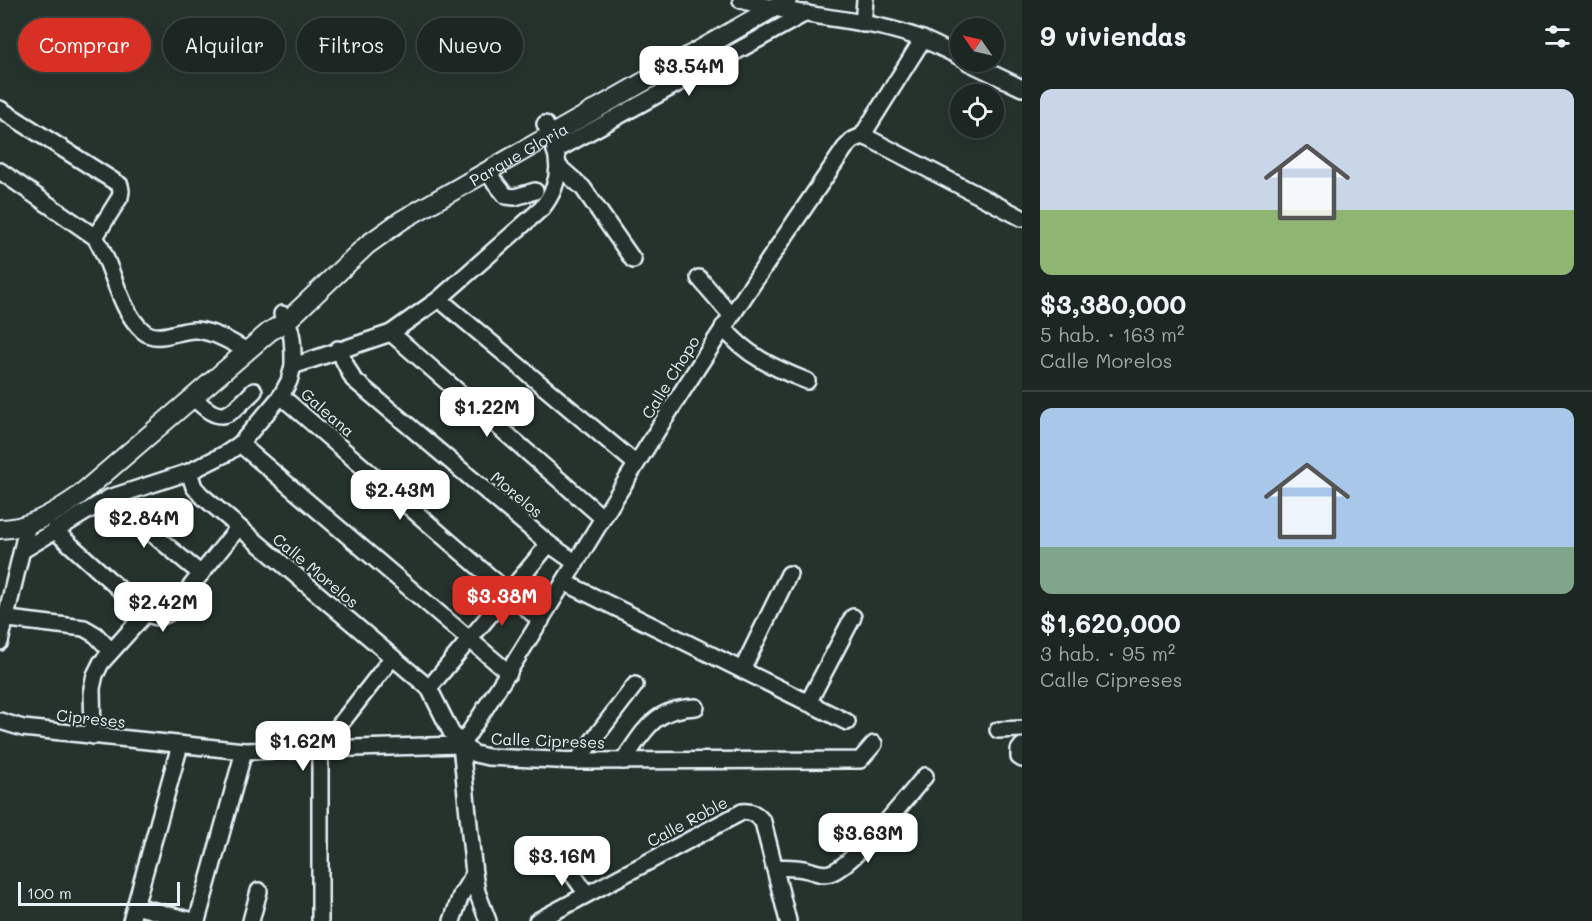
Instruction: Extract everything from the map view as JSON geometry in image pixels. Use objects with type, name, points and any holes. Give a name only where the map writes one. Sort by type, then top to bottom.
[{"type":"main road","name":"Parque Gloria","points":[[2,525],[28,524],[53,514],[76,498],[194,399],[367,245],[402,220],[486,171],[552,144],[765,3]]},
{"type":"main road","name":"Parque Gloria","points":[[285,317],[359,237],[394,211],[436,185],[552,144]]},
{"type":"street","points":[[863,24],[865,0]]},
{"type":"street","points":[[765,3],[923,39],[950,52]]},
{"type":"street","points":[[552,144],[806,14]]},
{"type":"street","name":"Calle Chopo","points":[[461,745],[509,673],[636,464],[727,321],[845,148],[853,140],[862,136],[923,39]]},
{"type":"street","points":[[989,72],[1022,88]]},
{"type":"street","points":[[0,109],[120,185],[122,191],[120,197],[95,237]]},
{"type":"street","points":[[862,136],[1022,218]]},
{"type":"street","points":[[552,144],[633,260]]},
{"type":"street","points":[[293,366],[338,349],[392,333],[439,299],[542,208],[552,194],[557,181],[552,144]]},
{"type":"street","points":[[0,171],[95,237],[106,255],[124,304],[143,332],[153,337],[193,330],[202,331],[226,339],[247,351]]},
{"type":"street","points":[[486,171],[506,196],[515,197],[535,191]]},
{"type":"street","points":[[699,278],[727,321],[739,345],[755,357],[807,381]]},
{"type":"street","points":[[439,299],[636,464]]},
{"type":"street","points":[[23,550],[109,498],[189,472],[240,444],[281,396],[293,366],[292,343],[285,317]]},
{"type":"street","points":[[392,333],[603,518]]},
{"type":"street","name":"Morelos","points":[[338,349],[352,379],[549,544],[576,563]]},
{"type":"street","points":[[194,399],[207,412],[216,416],[225,415],[234,411],[254,391]]},
{"type":"street","name":"Galeana","points":[[281,396],[541,621]]},
{"type":"street","points":[[240,444],[509,673]]},
{"type":"street","name":"Calle Morelos","points":[[189,472],[194,487],[201,495],[429,688],[451,732],[461,745]]},
{"type":"street","points":[[109,498],[201,574]]},
{"type":"street","points":[[0,642],[3,618],[23,550],[28,524]]},
{"type":"street","points":[[54,530],[146,613],[154,617],[163,617],[170,612],[238,528]]},
{"type":"street","points":[[429,688],[549,544]]},
{"type":"street","points":[[742,670],[789,574]]},
{"type":"street","points":[[564,582],[847,722]]},
{"type":"street","points":[[93,736],[92,688],[101,663],[146,613]]},
{"type":"street","points":[[808,703],[853,617]]},
{"type":"street","points":[[3,618],[84,628],[96,635],[111,651]]},
{"type":"street","points":[[320,921],[320,750],[392,658]]},
{"type":"street","points":[[577,761],[635,685]]},
{"type":"street","points":[[624,761],[651,723],[663,714],[678,708],[696,707]]},
{"type":"street","name":"Cipreses","points":[[0,721],[23,728],[180,745]]},
{"type":"street","points":[[998,730],[1022,729]]},
{"type":"street","name":"Calle Cipreses","points":[[180,745],[244,751],[461,745],[488,757],[624,761],[860,760],[874,744]]},
{"type":"street","points":[[180,745],[133,914],[193,921]]},
{"type":"street","points":[[461,745],[474,874],[477,892],[488,921]]},
{"type":"street","points":[[1022,746],[1019,750],[1019,757],[1022,759]]},
{"type":"street","points":[[198,921],[244,751]]},
{"type":"street","points":[[774,867],[800,868],[820,874],[830,873],[840,868],[871,839],[925,776]]},
{"type":"street","name":"Calle Roble","points":[[537,921],[742,812],[750,812],[758,815],[763,822],[788,921]]},
{"type":"street","points":[[563,861],[587,894]]},
{"type":"street","points":[[452,921],[461,895],[474,874]]},
{"type":"street","points":[[251,921],[259,891]]}]
